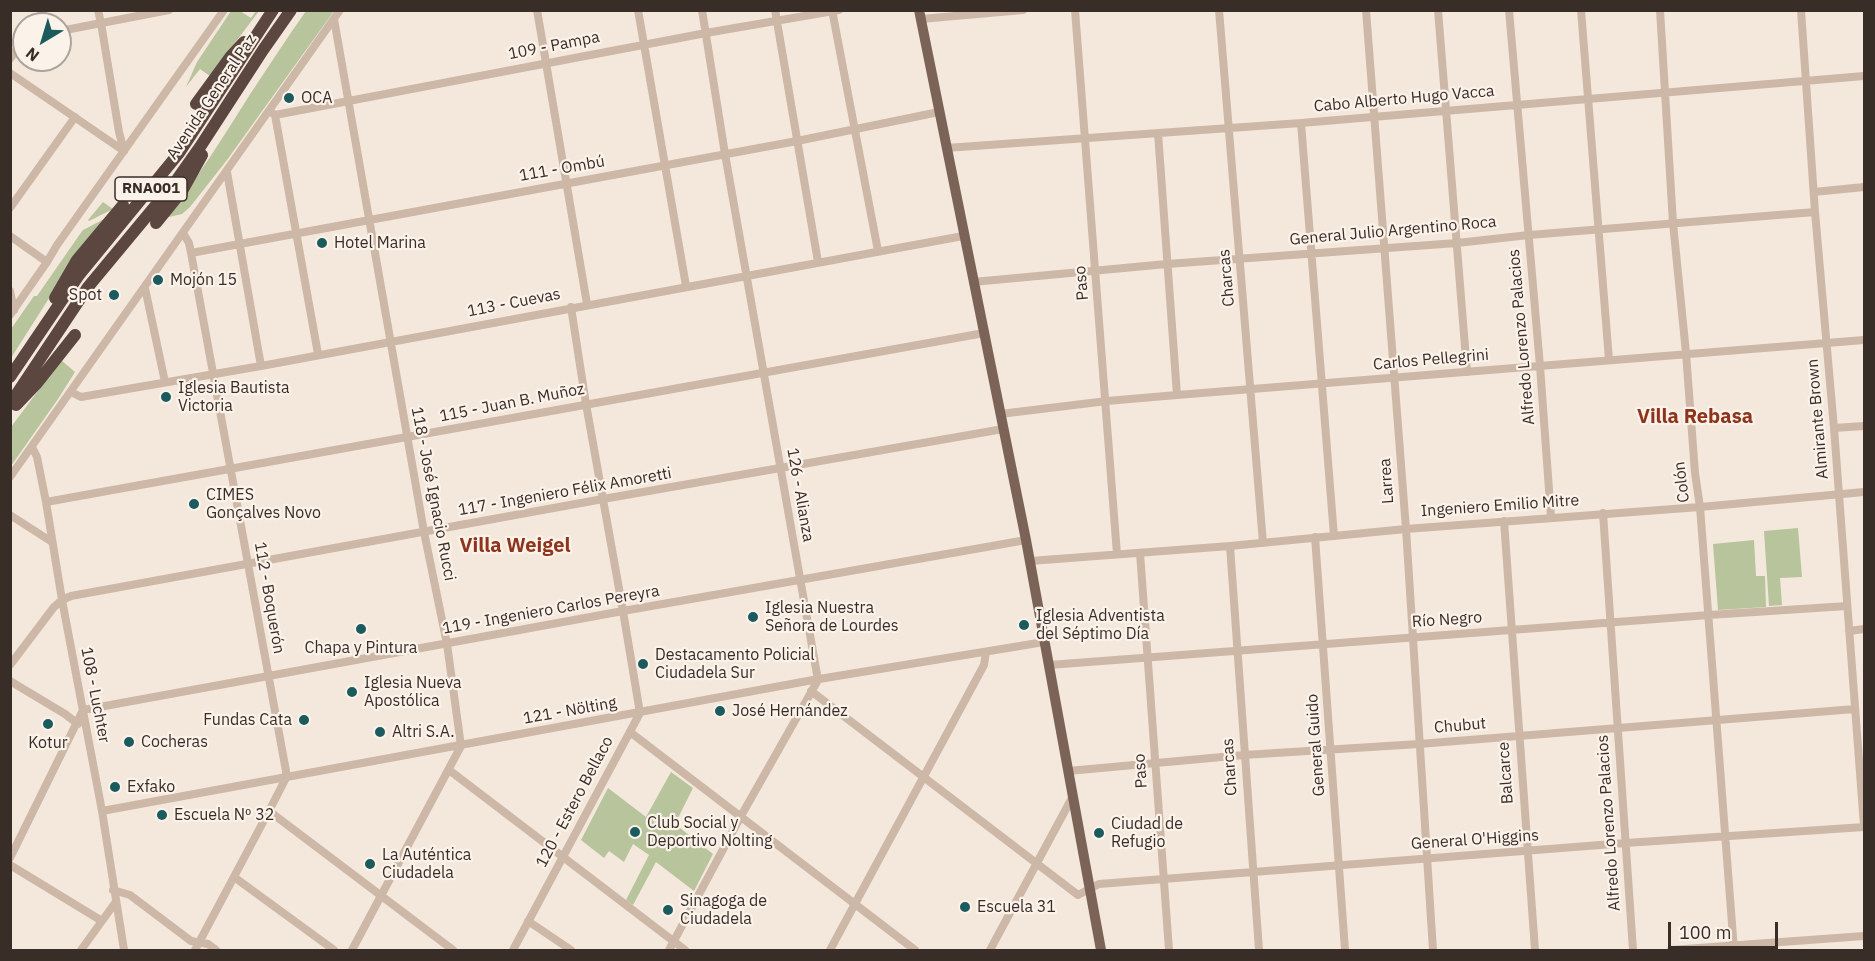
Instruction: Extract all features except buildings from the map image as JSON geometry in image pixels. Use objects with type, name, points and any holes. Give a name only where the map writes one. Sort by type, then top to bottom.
[{"type":"highway","name":"Avenida General Paz","points":[[10,377],[84,268],[179,153],[270,14]]},
{"type":"highway","points":[[196,104],[231,56],[270,14]]},
{"type":"highway","name":"Avenida General Paz","points":[[10,404],[88,287],[176,181],[290,14]]},
{"type":"highway","points":[[156,223],[191,177],[229,103]]},
{"type":"highway","points":[[26,353],[77,260],[123,205]]},
{"type":"highway","points":[[10,410],[28,394],[75,335]]},
{"type":"main road","points":[[920,15],[1026,540],[1101,951]]},
{"type":"street","points":[[98,10],[124,151]]},
{"type":"street","points":[[72,29],[131,14],[169,10]]},
{"type":"street","points":[[12,312],[224,10]]},
{"type":"street","points":[[10,477],[226,172],[272,113],[340,10]]},
{"type":"street","points":[[537,10],[587,304]]},
{"type":"street","points":[[638,10],[686,286]]},
{"type":"street","name":"126 - Alianza","points":[[702,10],[724,153],[818,680]]},
{"type":"street","points":[[775,10],[818,262]]},
{"type":"street","points":[[920,15],[1023,10]]},
{"type":"street","name":"Paso","points":[[1075,10],[1118,554]]},
{"type":"street","name":"Charcas","points":[[1219,10],[1263,543]]},
{"type":"street","name":"Larrea","points":[[1366,10],[1406,529],[1433,951]]},
{"type":"street","points":[[1438,10],[1467,372]]},
{"type":"street","name":"Alfredo Lorenzo Palacios","points":[[1509,10],[1551,517]]},
{"type":"street","points":[[1581,10],[1610,360]]},
{"type":"street","name":"Colón","points":[[1660,10],[1673,223],[1700,507],[1734,948]]},
{"type":"street","name":"Almirante Brown","points":[[1801,10],[1855,709],[1863,769],[1864,826]]},
{"type":"street","points":[[834,11],[878,251]]},
{"type":"street","name":"109 - Pampa","points":[[272,113],[834,11]]},
{"type":"street","name":"118 - José Ignacio Rucci","points":[[334,19],[407,438],[447,644],[461,746]]},
{"type":"street","points":[[10,73],[124,151]]},
{"type":"street","name":"Cabo Alberto Hugo Vacca","points":[[946,148],[1301,123],[1864,76]]},
{"type":"street","name":"111 - Ombú","points":[[191,253],[796,141],[939,112]]},
{"type":"street","points":[[272,113],[297,234],[318,354]]},
{"type":"street","points":[[10,208],[75,117]]},
{"type":"street","points":[[1301,123],[1334,536]]},
{"type":"street","points":[[1158,133],[1177,395]]},
{"type":"street","points":[[226,172],[261,366]]},
{"type":"street","points":[[1814,192],[1864,188]]},
{"type":"street","name":"General Julio Argentino Roca","points":[[973,282],[1167,264],[1457,243],[1815,212]]},
{"type":"street","name":"112 - Boquerón","points":[[183,233],[189,243],[191,253],[286,778]]},
{"type":"street","points":[[10,236],[47,262]]},
{"type":"street","name":"113 - Cuevas","points":[[70,392],[81,397],[261,366],[963,236]]},
{"type":"street","points":[[145,288],[165,381]]},
{"type":"street","points":[[10,291],[12,312]]},
{"type":"street","points":[[571,307],[640,713]]},
{"type":"street","name":"115 - Juan B. Muñoz","points":[[46,502],[984,333]]},
{"type":"street","name":"Carlos Pellegrini","points":[[1000,414],[1177,395],[1864,340]]},
{"type":"street","points":[[1834,428],[1864,426]]},
{"type":"street","name":"117 - Ingeniero Félix Amoretti","points":[[62,600],[71,596],[247,566],[603,499],[1003,429]]},
{"type":"street","name":"108 - Luchter","points":[[32,447],[46,502],[102,812],[124,951]]},
{"type":"street","name":"Ingeniero Emilio Mitre","points":[[1030,561],[1864,492]]},
{"type":"street","name":"Alfredo Lorenzo Palacios","points":[[1603,513],[1633,951]]},
{"type":"street","points":[[10,514],[52,542]]},
{"type":"street","name":"Balcarce","points":[[1504,521],[1534,951]]},
{"type":"street","name":"General Guido","points":[[1315,537],[1345,951]]},
{"type":"street","name":"119 - Ingeniero Carlos Pereyra","points":[[83,710],[1026,540]]},
{"type":"street","name":"Charcas","points":[[1230,546],[1258,951]]},
{"type":"street","name":"Paso","points":[[1140,553],[1169,951]]},
{"type":"street","points":[[10,665],[54,607],[62,600]]},
{"type":"street","name":"Río Negro","points":[[1049,665],[1847,606]]},
{"type":"street","points":[[1849,631],[1864,629]]},
{"type":"street","name":"121 - Nölting","points":[[102,812],[818,680],[1044,642]]},
{"type":"street","points":[[830,951],[984,665],[986,652]]},
{"type":"street","points":[[669,951],[741,816],[818,680]]},
{"type":"street","points":[[10,681],[65,714],[86,731]]},
{"type":"street","points":[[812,691],[1078,895],[1089,890]]},
{"type":"street","name":"Chubut","points":[[1068,771],[1244,755],[1419,744],[1855,709]]},
{"type":"street","points":[[10,858],[83,710]]},
{"type":"street","name":"120 - Estero Bellaco","points":[[513,951],[640,713]]},
{"type":"street","points":[[630,732],[915,951]]},
{"type":"street","points":[[352,951],[461,746]]},
{"type":"street","points":[[449,770],[685,951]]},
{"type":"street","points":[[195,951],[286,778]]},
{"type":"street","points":[[990,951],[1073,796]]},
{"type":"street","points":[[269,812],[453,951]]},
{"type":"street","name":"General O'Higgins","points":[[1089,890],[1100,884],[1864,826]]},
{"type":"street","points":[[10,866],[102,921]]},
{"type":"street","points":[[234,877],[334,951]]},
{"type":"street","points":[[113,890],[130,895],[191,940],[208,944],[216,951]]},
{"type":"street","points":[[81,951],[115,903]]},
{"type":"street","points":[[528,921],[571,951]]},
{"type":"street","points":[[1671,951],[1734,948],[1864,936]]},
{"type":"green space","points":[[231,11],[240,11],[251,18],[256,11],[259,11],[210,76],[200,69],[186,87],[197,62]]},
{"type":"green space","points":[[306,11],[334,11],[227,160],[190,207],[182,214],[165,218],[199,174]]},
{"type":"green space","points":[[103,202],[113,209],[89,221],[88,220]]},
{"type":"green space","points":[[108,217],[74,259],[11,358],[11,329],[83,230]]},
{"type":"green space","points":[[61,360],[75,372],[11,466],[11,427]]},
{"type":"green space","points":[[1798,528],[1802,577],[1780,578],[1782,605],[1769,606],[1764,531]]},
{"type":"green space","points":[[1754,540],[1756,576],[1765,576],[1766,607],[1718,610],[1713,544]]},
{"type":"green space","name":"Club Social y Deportivo Nolting","points":[[671,772],[693,788],[675,824],[713,854],[694,891],[656,862],[633,905],[626,900],[649,855],[633,844],[624,862],[609,851],[604,858],[581,840],[608,788],[646,817]]},
{"type":"place","name":"OCA","points":[[289,98]]},
{"type":"place","name":"Hotel Marina","points":[[322,243]]},
{"type":"place","name":"Mojón 15","points":[[158,280]]},
{"type":"place","name":"Spot","points":[[114,295]]},
{"type":"place","name":"Iglesia Bautista Victoria","points":[[166,397]]},
{"type":"place","name":"CIMES Gonçalves Novo","points":[[194,504]]},
{"type":"place","name":"Iglesia Nuestra Señora de Lourdes","points":[[753,617]]},
{"type":"place","name":"Iglesia Adventista del Séptimo Día","points":[[1024,625]]},
{"type":"place","name":"Chapa y Pintura","points":[[361,629]]},
{"type":"place","name":"Destacamento Policial Ciudadela Sur","points":[[643,664]]},
{"type":"place","name":"Iglesia Nueva Apostólica","points":[[352,692]]},
{"type":"place","name":"José Hernández","points":[[720,711]]},
{"type":"place","name":"Fundas Cata","points":[[304,720]]},
{"type":"place","name":"Kotur","points":[[48,724]]},
{"type":"place","name":"Altri S.A.","points":[[380,732]]},
{"type":"place","name":"Cocheras","points":[[129,742]]},
{"type":"place","name":"Exfako","points":[[115,787]]},
{"type":"place","name":"Escuela Nº 32","points":[[162,815]]},
{"type":"place","name":"Club Social y Deportivo Nolting","points":[[635,832]]},
{"type":"place","name":"Ciudad de Refugio","points":[[1099,833]]},
{"type":"place","name":"La Auténtica Ciudadela","points":[[370,864]]},
{"type":"place","name":"Escuela 31","points":[[965,907]]},
{"type":"place","name":"Sinagoga de Ciudadela","points":[[668,910]]},
{"type":"district","name":"Villa Rebasa","points":[[1695,417]]},
{"type":"district","name":"Villa Weigel","points":[[515,546]]}]
